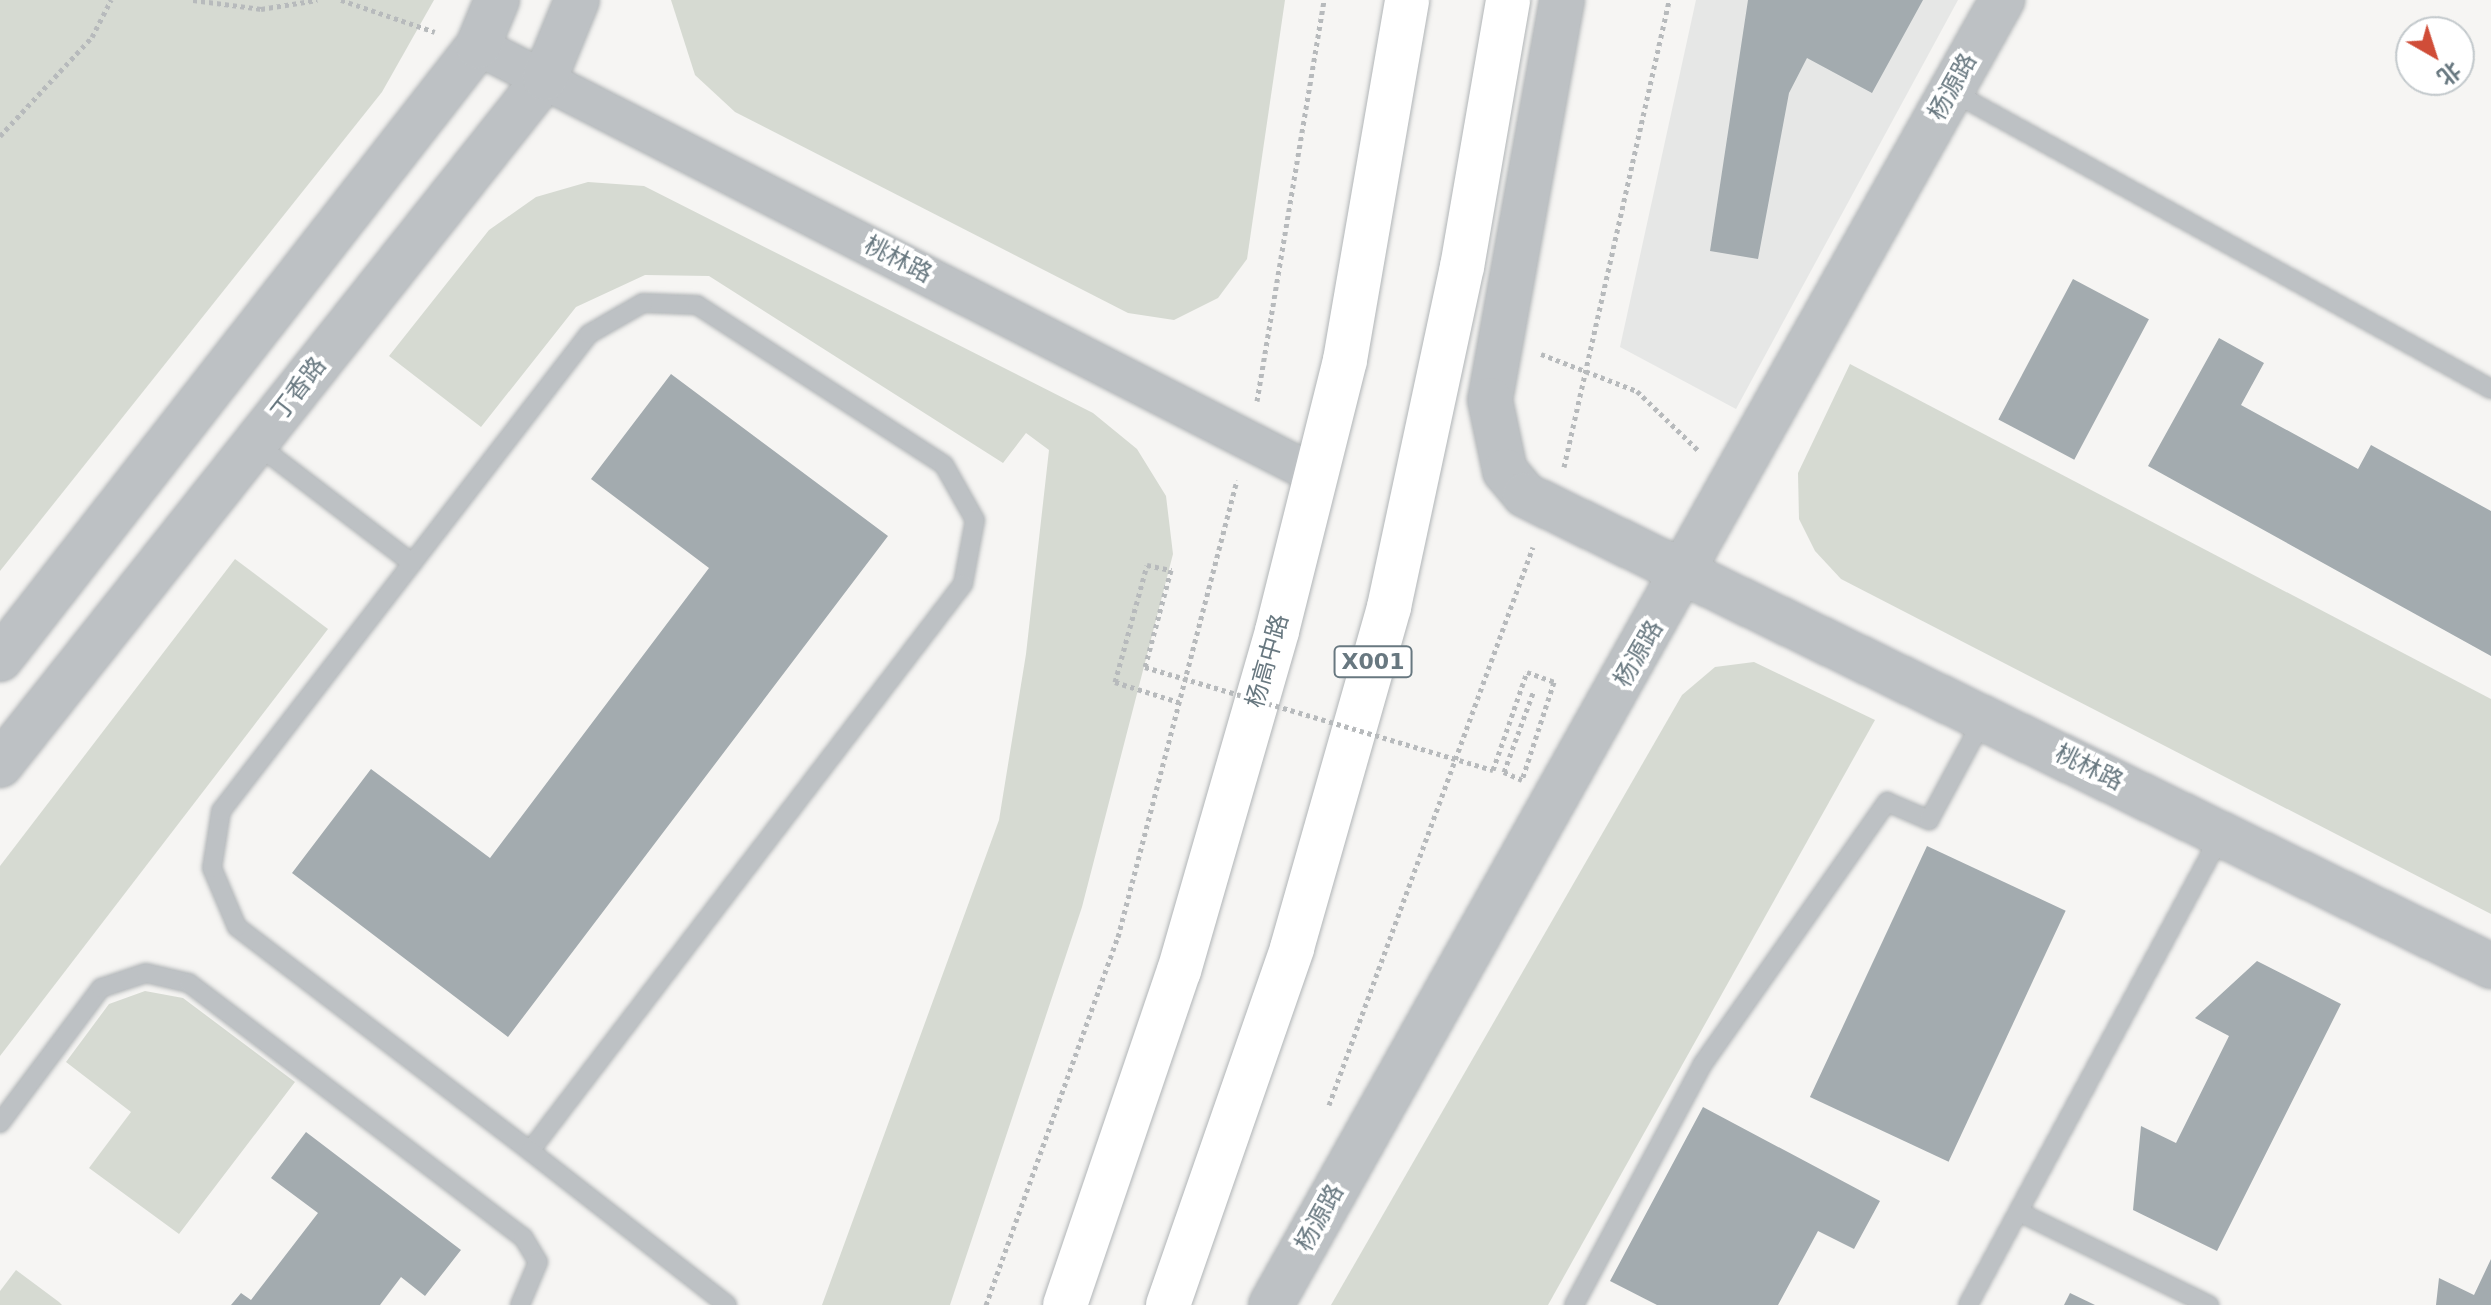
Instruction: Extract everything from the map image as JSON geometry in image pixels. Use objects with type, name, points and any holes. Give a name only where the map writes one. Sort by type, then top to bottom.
[{"type":"highway","name":"杨高中路","points":[[1065,1305],[1179,971],[1318,476],[1345,360],[1407,0]]},
{"type":"highway","name":"X001","points":[[1168,1305],[1292,948],[1389,607],[1462,267],[1508,0]]},
{"type":"street","points":[[0,659],[478,46],[497,0]]},
{"type":"street","name":"丁香路","points":[[0,765],[545,78],[577,0]]},
{"type":"street","name":"桃林路","points":[[1562,0],[1490,400],[1494,440],[1505,471],[1547,509],[2223,832],[2491,966]]},
{"type":"street","name":"杨源路","points":[[1271,1305],[1684,575],[2002,0]]},
{"type":"street","name":"桃林路","points":[[478,46],[1318,476]]},
{"type":"lane","points":[[1951,91],[2491,389]]},
{"type":"lane","points":[[530,1151],[963,584],[975,520],[944,465],[697,305],[643,303],[589,334],[221,811],[212,868],[237,927],[727,1305]]},
{"type":"lane","points":[[255,443],[412,563]]},
{"type":"lane","points":[[1574,1305],[1702,1065],[1887,802],[1929,820],[1984,718]]},
{"type":"lane","points":[[1968,1305],[2223,832]]},
{"type":"lane","points":[[0,1123],[101,988],[146,973],[189,983],[523,1237],[538,1262],[520,1305]]},
{"type":"lane","points":[[2019,1212],[2209,1305]]},
{"type":"path","points":[[0,136],[92,37],[111,0]]},
{"type":"path","points":[[193,0],[261,9],[317,0]]},
{"type":"path","points":[[341,0],[478,46]]},
{"type":"path","points":[[986,1305],[1118,937],[1247,441],[1272,334],[1324,0]]},
{"type":"path","points":[[1327,1110],[1567,459],[1669,0]]},
{"type":"path","points":[[1502,342],[1587,368],[1637,391],[1666,414],[1732,487]]},
{"type":"path","points":[[1179,702],[1115,682],[1147,565],[1171,570],[1145,667],[1493,770],[1527,672],[1554,682],[1522,780],[1504,772],[1534,690]]},
{"type":"shaded area","points":[[0,0],[434,0],[382,92],[0,571]]},
{"type":"shaded area","points":[[671,0],[1285,0],[1247,259],[1218,298],[1174,320],[1128,313],[735,112],[695,75]]},
{"type":"shaded area","points":[[1696,0],[1958,0],[1736,409],[1620,347]]},
{"type":"shaded area","points":[[588,182],[644,186],[1093,413],[1137,449],[1166,496],[1173,554],[1082,907],[950,1305],[822,1305],[999,820],[1026,654],[1049,450],[1026,433],[1003,463],[709,276],[645,275],[576,307],[481,427],[389,356],[489,230],[536,197]]},
{"type":"shaded area","points":[[1850,364],[2491,699],[2491,914],[1841,579],[1815,551],[1799,519],[1798,473]]},
{"type":"shaded area","points":[[235,559],[328,629],[0,1056],[0,866]]},
{"type":"shaded area","points":[[1754,662],[1875,720],[1548,1305],[1331,1305],[1682,695],[1715,667]]},
{"type":"shaded area","points":[[145,991],[183,998],[295,1082],[179,1234],[89,1168],[131,1112],[66,1062],[109,1004]]},
{"type":"shaded area","points":[[16,1270],[62,1305],[0,1305],[0,1291]]},
{"type":"building","points":[[1748,0],[1923,0],[1872,93],[1807,58],[1789,93],[1758,259],[1710,251]]},
{"type":"building","points":[[2073,279],[2149,319],[2074,460],[1998,419]]},
{"type":"building","points":[[2219,338],[2264,363],[2241,405],[2358,469],[2371,445],[2491,511],[2491,656],[2148,466]]},
{"type":"building","points":[[671,374],[888,536],[508,1037],[292,873],[371,769],[490,858],[709,568],[591,479]]},
{"type":"building","points":[[1927,846],[2066,911],[1949,1162],[1810,1097]]},
{"type":"building","points":[[2257,961],[2341,1004],[2217,1251],[2133,1210],[2141,1126],[2176,1143],[2229,1036],[2195,1018]]},
{"type":"building","points":[[1703,1107],[1880,1201],[1854,1249],[1818,1231],[1778,1305],[1657,1305],[1610,1281]]},
{"type":"building","points":[[306,1132],[461,1250],[425,1296],[401,1277],[380,1305],[231,1305],[241,1293],[251,1300],[318,1213],[271,1178]]},
{"type":"building","points":[[2491,1259],[2491,1305],[2436,1305],[2439,1278],[2474,1295]]},
{"type":"building","points":[[2070,1293],[2095,1305],[2064,1305]]}]
